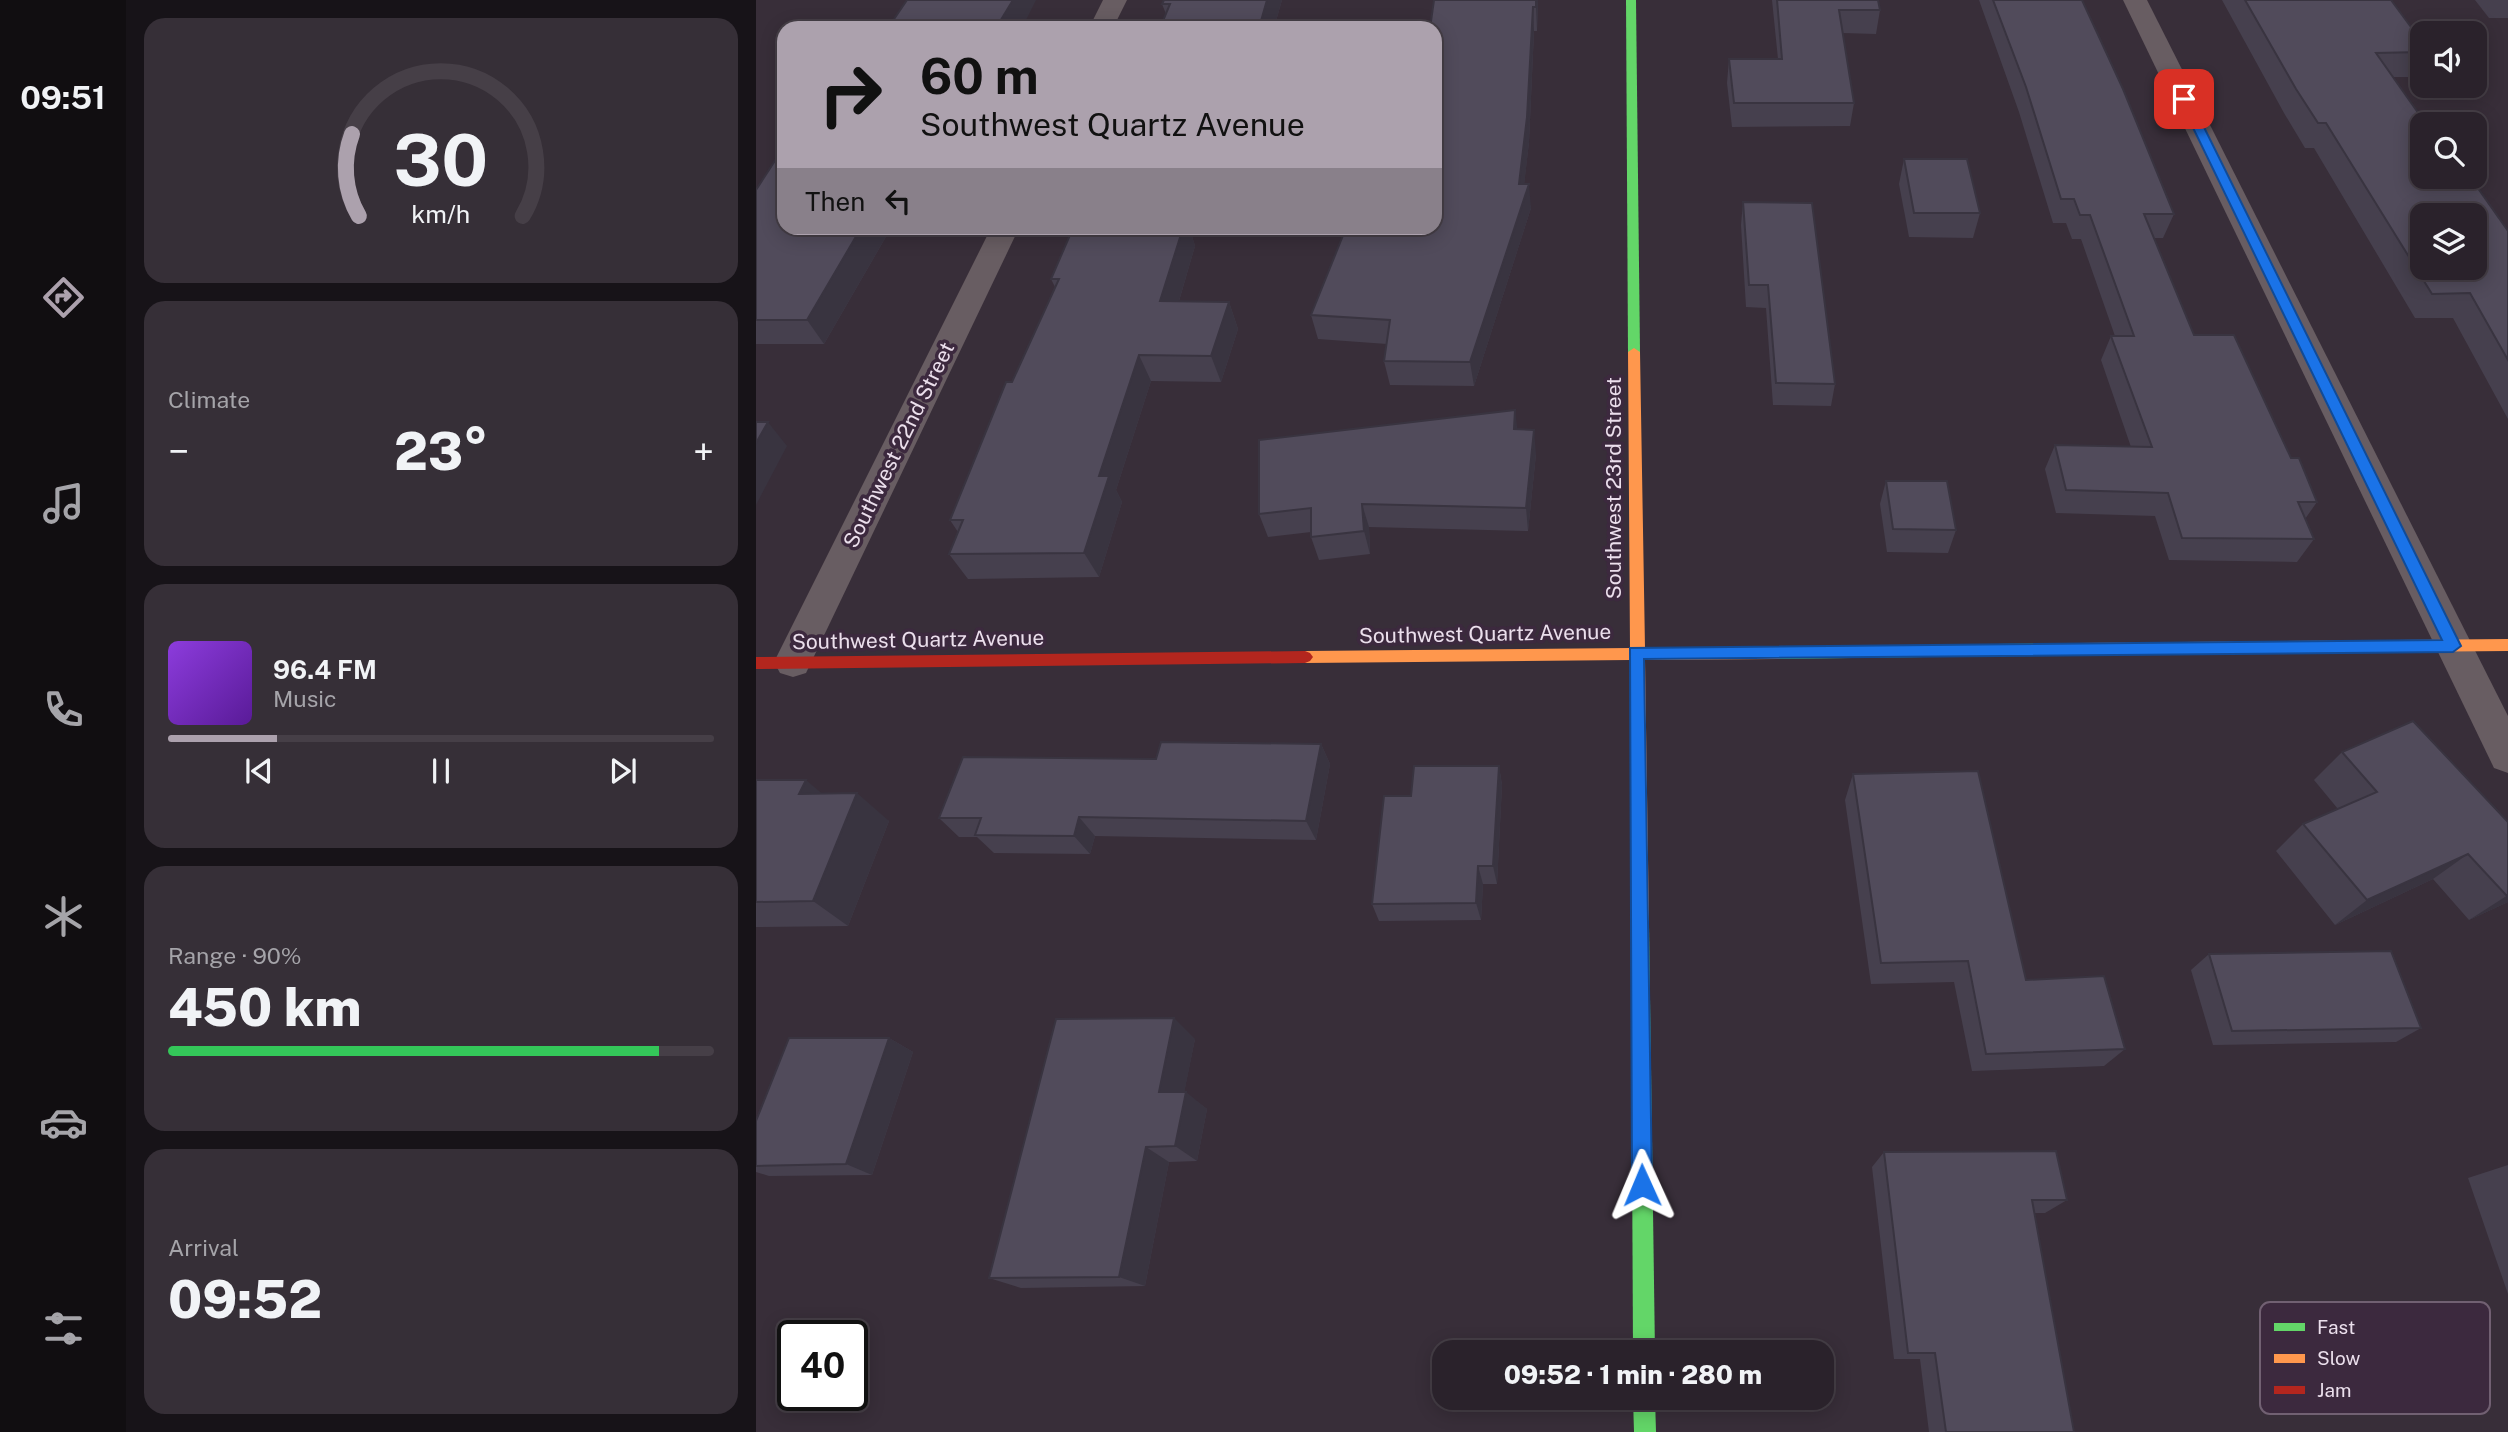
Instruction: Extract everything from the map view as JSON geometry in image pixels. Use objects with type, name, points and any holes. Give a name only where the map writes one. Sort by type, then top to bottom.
[{"type":"street","points":[[1104,21],[1115,0]]},
{"type":"street","name":"Southwest 23rd Street","points":[[1631,0],[1644,1340]]},
{"type":"street","points":[[2136,0],[2508,756]]},
{"type":"street","name":"Southwest 22nd Street","points":[[793,662],[1001,235]]},
{"type":"street","name":"Southwest Quartz Avenue","points":[[756,663],[2508,645]]},
{"type":"street","points":[[1644,1410],[1645,1432]]},
{"type":"building","points":[[907,0],[1013,0],[1000,21],[893,21]]},
{"type":"building","points":[[1164,0],[1267,0],[1261,21],[1163,21],[1170,4],[1162,4]]},
{"type":"building","points":[[1434,0],[1536,0],[1536,7],[1533,7],[1527,117],[1519,184],[1529,184],[1470,362],[1384,361],[1390,320],[1311,315],[1343,235],[1442,235],[1442,21],[1431,21]]},
{"type":"building","points":[[1777,0],[1878,0],[1880,10],[1839,10],[1854,103],[1734,103],[1729,59],[1782,59]]},
{"type":"building","points":[[1993,0],[2082,0],[2123,89],[2174,214],[2144,214],[2194,335],[2234,335],[2291,458],[2299,458],[2317,502],[2298,502],[2314,539],[2182,538],[2168,493],[2066,490],[2055,445],[2152,447],[2111,336],[2134,336],[2090,215],[2080,215],[2074,199],[2061,199],[2026,87]]},
{"type":"building","points":[[2245,0],[2391,0],[2410,26],[2410,52],[2376,53],[2418,112],[2410,112],[2410,189],[2478,189],[2508,231],[2508,360],[2470,293],[2432,294],[2423,280],[2487,280],[2487,203],[2410,203],[2410,259],[2326,123],[2318,123]]},
{"type":"building","points":[[777,158],[777,235],[857,235],[807,320],[756,320],[756,190]]},
{"type":"building","points":[[1904,159],[1967,159],[1980,213],[1914,213]]},
{"type":"building","points":[[1743,202],[1812,203],[1835,384],[1776,383],[1768,285],[1749,285]]},
{"type":"building","points":[[1070,235],[1181,235],[1160,301],[1229,302],[1211,356],[1139,355],[1099,476],[1109,476],[1084,553],[949,554],[963,520],[950,520],[1006,382],[1012,382],[1059,279],[1051,279]]},
{"type":"building","points":[[1515,410],[1514,429],[1534,430],[1526,508],[1362,504],[1364,531],[1311,537],[1311,508],[1259,514],[1259,440]]},
{"type":"building","points":[[756,422],[768,422],[756,443]]},
{"type":"building","points":[[1886,481],[1947,481],[1956,530],[1893,529]]},
{"type":"building","points":[[2413,721],[2508,822],[2508,895],[2468,854],[2367,900],[2303,824],[2377,792],[2342,752]]},
{"type":"building","points":[[1161,742],[1321,744],[1306,821],[1079,817],[1074,836],[975,835],[981,818],[939,818],[963,757],[1156,759]]},
{"type":"building","points":[[1414,766],[1499,766],[1493,866],[1478,866],[1476,903],[1372,904],[1384,796],[1411,796]]},
{"type":"building","points":[[1978,771],[2026,980],[2104,976],[2125,1049],[1986,1054],[1968,961],[1881,963],[1853,774]]},
{"type":"building","points":[[756,780],[806,780],[799,794],[857,793],[813,901],[756,902]]},
{"type":"building","points":[[2391,951],[2421,1028],[2232,1031],[2209,954]]},
{"type":"building","points":[[1174,1018],[1159,1092],[1186,1092],[1175,1146],[1146,1147],[1119,1277],[989,1278],[1056,1019]]},
{"type":"building","points":[[789,1038],[889,1038],[846,1164],[756,1166],[756,1121]]},
{"type":"building","points":[[2056,1151],[2067,1200],[2032,1200],[2074,1432],[1946,1432],[1935,1353],[1908,1353],[1884,1152]]},
{"type":"traffic: fast","points":[[1631,0],[1634,352]]},
{"type":"traffic: fast","points":[[1778,653],[2080,649]]},
{"type":"traffic: fast","points":[[1640,926],[1644,1340]]},
{"type":"traffic: fast","points":[[1644,1410],[1645,1432]]},
{"type":"traffic: slow","points":[[1634,352],[1640,926]]},
{"type":"traffic: slow","points":[[2080,649],[2508,645]]},
{"type":"traffic: slow","points":[[1305,657],[1778,653]]},
{"type":"traffic: jam","points":[[756,663],[1305,657]]},
{"type":"route","points":[[1642,1185],[1636,653],[2453,646],[2184,99]]}]
